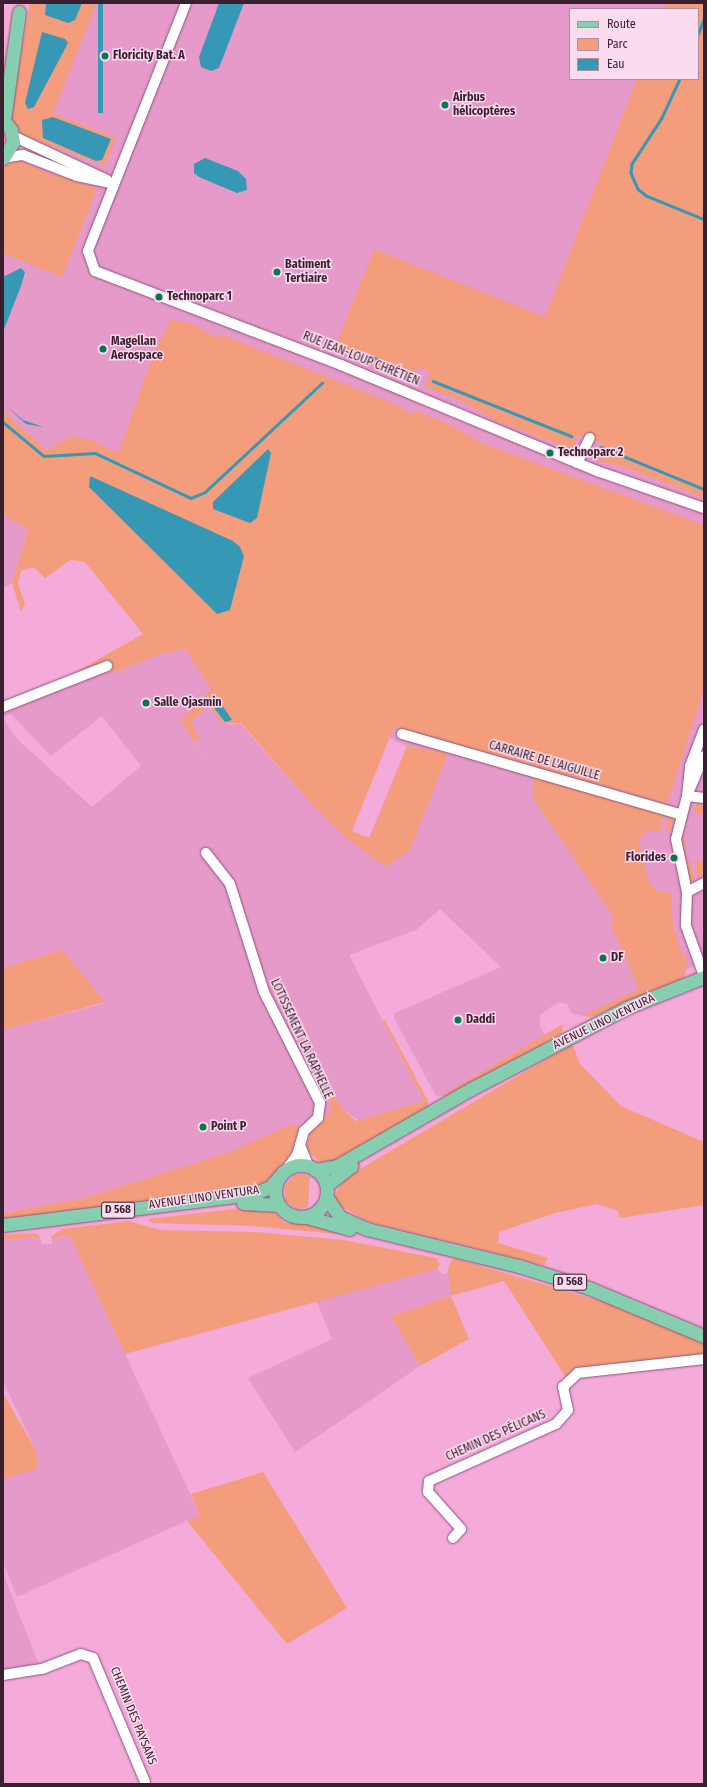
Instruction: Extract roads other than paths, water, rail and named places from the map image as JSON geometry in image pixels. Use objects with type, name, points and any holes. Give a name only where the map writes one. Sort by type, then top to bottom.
[{"type":"main road","points":[[3,73],[20,8]]},
{"type":"main road","points":[[3,158],[11,148],[12,136],[4,120],[20,8]]},
{"type":"main road","name":"AVENUE LINO VENTURA","points":[[312,1168],[338,1166],[506,1072],[626,1008],[704,977]]},
{"type":"main road","name":"AVENUE LINO VENTURA","points":[[327,1191],[345,1169],[506,1072]]},
{"type":"main road","points":[[312,1168],[327,1191],[336,1212],[352,1223],[430,1245],[360,1234],[307,1217],[289,1215],[279,1205],[275,1193],[284,1172],[312,1168]]},
{"type":"main road","name":"AVENUE LINO VENTURA","points":[[3,1225],[253,1194],[270,1187],[284,1172]]},
{"type":"main road","points":[[307,1217],[322,1208],[327,1191]]},
{"type":"main road","name":"AVENUE LINO VENTURA","points":[[3,1231],[258,1201],[279,1205]]},
{"type":"main road","name":"D 568","points":[[430,1245],[519,1266],[589,1288],[704,1336]]},
{"type":"street","name":"RUE JEAN-LOUP CHRÉTIEN","points":[[186,3],[88,251],[89,262],[99,274],[340,365],[577,463],[704,508]]},
{"type":"street","points":[[12,136],[114,184]]},
{"type":"street","points":[[3,158],[23,155],[77,176],[114,184]]},
{"type":"street","points":[[577,463],[590,438]]},
{"type":"street","points":[[3,707],[107,666]]},
{"type":"street","points":[[687,796],[690,766],[704,730]]},
{"type":"street","name":"CARRAIRE DE L'AIGUILLE","points":[[402,734],[680,814]]},
{"type":"street","points":[[704,756],[680,814],[677,848],[687,892],[686,926],[704,977]]},
{"type":"street","points":[[687,796],[704,798]]},
{"type":"street","name":"LOTISSEMENT LA RAPHELLE","points":[[206,853],[230,884],[264,992],[319,1099],[319,1116],[304,1131],[300,1145],[284,1172]]},
{"type":"street","points":[[687,892],[703,884]]},
{"type":"street","points":[[300,1145],[312,1168]]},
{"type":"street","name":"CHEMIN DES PÉLICANS","points":[[453,1538],[461,1529],[428,1492],[429,1481],[556,1424],[568,1410],[563,1387],[578,1373],[704,1359]]},
{"type":"street","name":"CHEMIN DES PAYSANS","points":[[3,1675],[42,1669],[81,1654],[93,1658],[145,1782]]},
{"type":"water","points":[[46,3],[82,3],[75,20],[68,23],[45,15]]},
{"type":"water","points":[[98,3],[103,3],[103,113],[98,113]]},
{"type":"water","points":[[219,3],[244,3],[219,68],[211,71],[201,67],[199,57]]},
{"type":"water","points":[[42,32],[65,39],[68,43],[34,107],[28,109],[25,103]]},
{"type":"water","points":[[53,117],[111,139],[102,160],[96,161],[43,138],[42,120]]},
{"type":"water","points":[[205,158],[238,171],[246,179],[247,190],[237,193],[199,177],[194,173],[194,164]]},
{"type":"water","points":[[21,268],[25,272],[3,332],[3,277]]},
{"type":"water","points":[[3,403],[23,420],[43,427],[26,424]]},
{"type":"water","points":[[268,449],[271,453],[257,518],[250,523],[213,509],[213,502]]},
{"type":"water","points":[[90,476],[233,541],[240,547],[244,556],[230,610],[217,614],[89,487]]},
{"type":"water","points":[[216,699],[219,700],[232,720],[225,722],[212,705]]},
{"type":"waterway","points":[[699,31],[704,18]]},
{"type":"waterway","points":[[680,80],[662,118],[632,164],[631,173],[638,189],[647,196],[704,219]]},
{"type":"waterway","points":[[359,356],[366,355],[409,372]]},
{"type":"waterway","points":[[433,381],[571,436]]},
{"type":"waterway","points":[[3,422],[44,456],[95,453],[191,498],[205,492],[322,383]]},
{"type":"waterway","points":[[601,447],[704,489]]},
{"type":"place","name":"Floricity Bat. A","points":[[105,56]]},
{"type":"place","name":"Airbus hélicoptères","points":[[445,105]]},
{"type":"place","name":"Batiment Tertiaire","points":[[277,272]]},
{"type":"place","name":"Technoparc 1","points":[[159,297]]},
{"type":"place","name":"Magellan Aerospace","points":[[103,349]]},
{"type":"place","name":"Technoparc 2","points":[[550,453]]},
{"type":"place","name":"Salle Ojasmin","points":[[146,703]]},
{"type":"place","name":"Florides","points":[[674,858]]},
{"type":"place","name":"DF","points":[[603,958]]},
{"type":"place","name":"Daddi","points":[[458,1020]]},
{"type":"place","name":"Point P","points":[[203,1127]]}]
